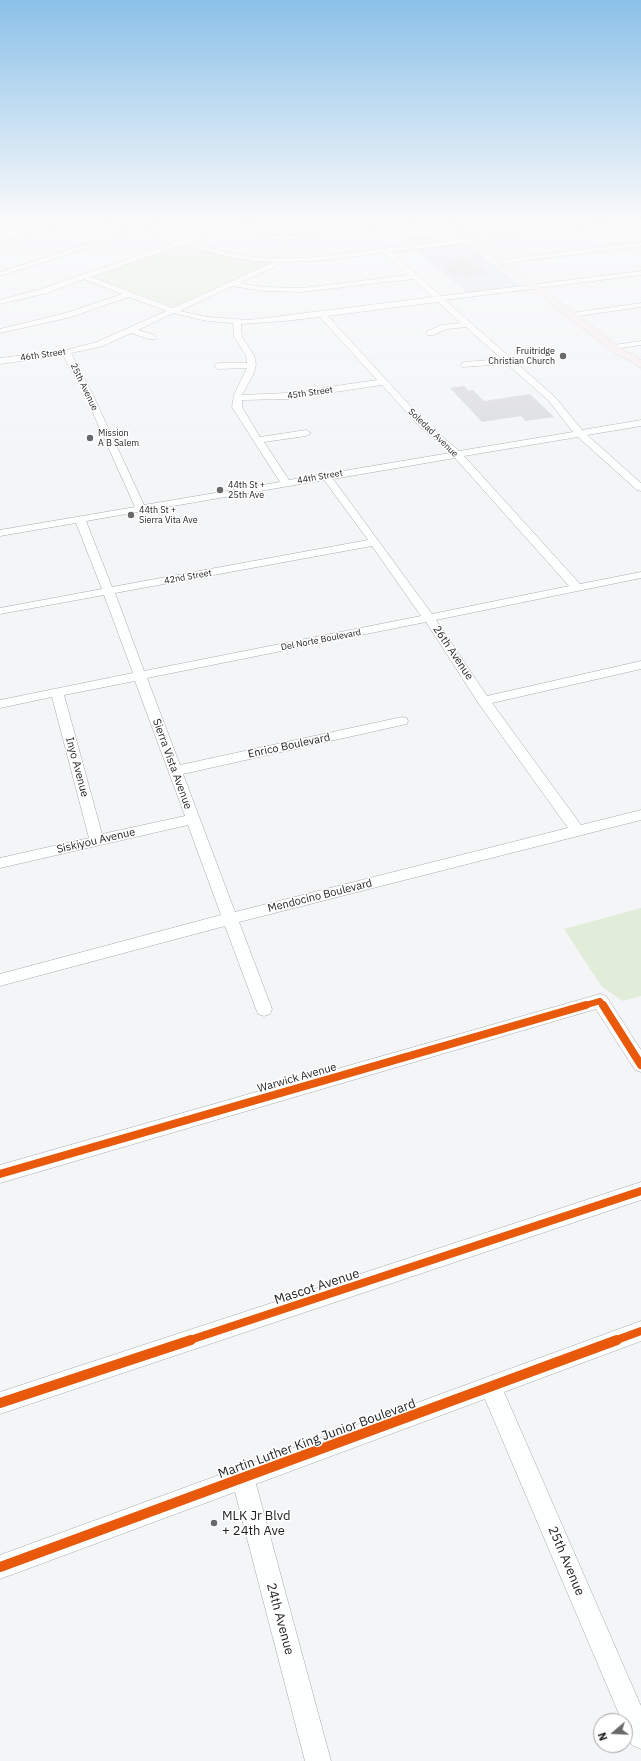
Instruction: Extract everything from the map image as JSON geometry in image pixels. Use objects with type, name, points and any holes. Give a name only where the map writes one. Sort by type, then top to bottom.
[{"type":"main road","points":[[557,304],[622,354],[628,356],[641,365]]},
{"type":"main road","points":[[622,354],[621,358],[641,373]]},
{"type":"street","points":[[0,331],[68,315],[99,304]]},
{"type":"street","points":[[155,304],[173,311],[207,319],[272,321],[399,304]]},
{"type":"street","name":"46th Street","points":[[0,361],[66,352],[100,344],[188,304]]},
{"type":"street","points":[[445,304],[552,399],[580,433],[641,488]]},
{"type":"street","points":[[572,315],[641,306]]},
{"type":"street","name":"Soledad Avenue","points":[[322,314],[426,428],[452,449],[577,588]]},
{"type":"street","points":[[237,321],[238,337],[250,355],[252,365],[237,398],[238,410],[286,483]]},
{"type":"street","points":[[430,333],[445,327],[468,324]]},
{"type":"street","points":[[130,330],[152,337]]},
{"type":"street","points":[[614,347],[641,343]]},
{"type":"street","name":"25th Avenue","points":[[66,352],[88,393],[141,509]]},
{"type":"street","points":[[465,365],[510,361]]},
{"type":"street","points":[[218,366],[252,365]]},
{"type":"street","name":"45th Street","points":[[237,398],[287,396],[383,382]]},
{"type":"street","name":"44th Street","points":[[0,533],[641,423]]},
{"type":"street","points":[[258,440],[306,432]]},
{"type":"street","name":"26th Avenue","points":[[326,476],[429,618],[484,701],[578,831]]},
{"type":"street","name":"Sierra Vista Avenue","points":[[80,519],[264,1009]]},
{"type":"street","name":"42nd Street","points":[[0,611],[375,542]]},
{"type":"street","name":"Del Norte Boulevard","points":[[0,704],[641,575]]},
{"type":"street","points":[[484,701],[641,665]]},
{"type":"street","name":"Inyo Avenue","points":[[57,693],[97,841]]},
{"type":"street","name":"Enrico Boulevard","points":[[175,771],[402,721]]},
{"type":"street","name":"Mendocino Boulevard","points":[[0,980],[229,919],[641,815]]},
{"type":"street","name":"Siskiyou Avenue","points":[[0,863],[192,819]]},
{"type":"street","name":"Warwick Avenue","points":[[0,1174],[600,1001],[641,1065]]},
{"type":"street","name":"Mascot Avenue","points":[[0,1403],[641,1191]]},
{"type":"street","name":"Martin Luther King Junior Boulevard","points":[[0,1567],[641,1331]]},
{"type":"street","name":"25th Avenue","points":[[491,1387],[641,1736]]},
{"type":"street","name":"24th Avenue","points":[[243,1478],[318,1761]]},
{"type":"green space","points":[[166,304],[180,304],[174,307]]},
{"type":"green space","points":[[641,908],[641,996],[623,1001],[602,987],[564,929]]},
{"type":"building","points":[[464,386],[469,391],[473,390],[484,401],[530,394],[554,417],[526,421],[521,416],[482,422],[450,388]]},
{"type":"cycle path","points":[[0,1174],[600,1001],[641,1065]]},
{"type":"cycle path","points":[[0,1403],[641,1191]]},
{"type":"cycle path","points":[[0,1567],[641,1331]]},
{"type":"place","name":"Fruitridge Christian Church","points":[[563,356]]},
{"type":"place","name":"Mission A B Salem","points":[[90,438]]},
{"type":"place","name":"44th St + 25th Ave","points":[[220,490]]},
{"type":"place","name":"44th St + Sierra Vita Ave","points":[[131,515]]},
{"type":"place","name":"MLK Jr Blvd + 24th Ave","points":[[214,1523]]}]
